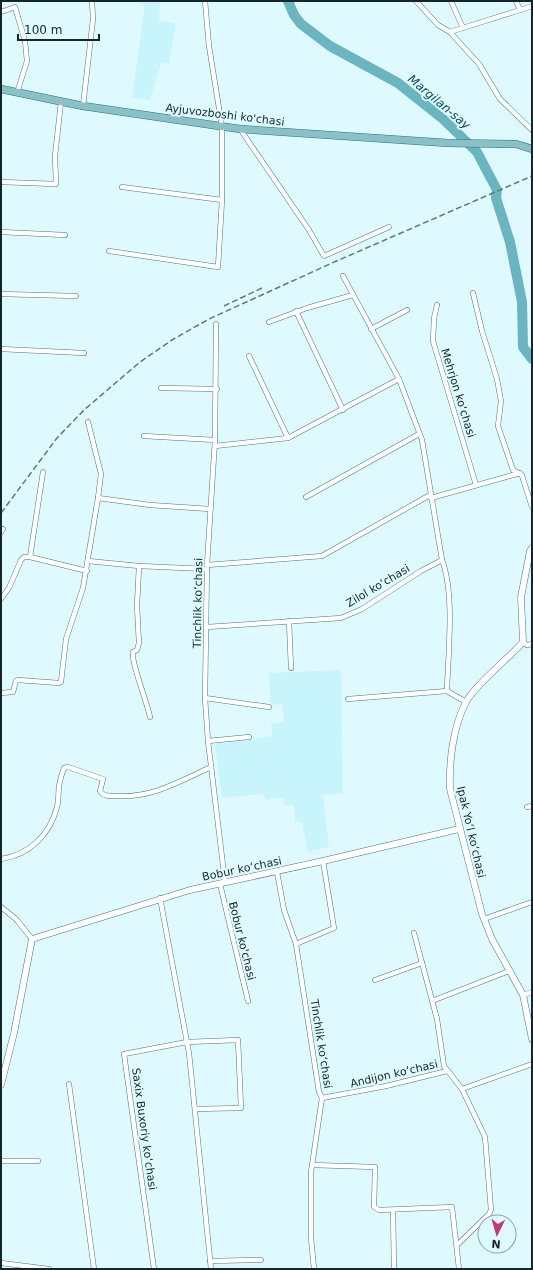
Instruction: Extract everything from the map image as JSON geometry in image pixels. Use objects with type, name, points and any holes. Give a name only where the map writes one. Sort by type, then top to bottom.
[{"type":"main road","name":"Ayjuvozboshi ko'chasi","points":[[1,89],[83,106],[222,127],[448,143],[486,145],[516,144],[532,149]]},
{"type":"street","points":[[16,1],[15,7],[25,41],[26,61],[17,93]]},
{"type":"street","points":[[83,106],[93,19],[92,1]]},
{"type":"street","points":[[109,251],[218,267],[222,200],[222,127],[209,46],[205,1]]},
{"type":"street","points":[[416,1],[438,25],[450,32],[479,64],[500,98],[532,130]]},
{"type":"street","points":[[451,1],[464,28]]},
{"type":"street","points":[[516,1],[520,10]]},
{"type":"street","points":[[450,32],[532,6]]},
{"type":"street","points":[[1,12],[15,7]]},
{"type":"street","points":[[1,182],[56,184],[55,156],[61,102]]},
{"type":"street","points":[[240,129],[309,230],[324,256],[389,227]]},
{"type":"street","points":[[122,187],[222,200]]},
{"type":"street","points":[[1,232],[65,235]]},
{"type":"street","points":[[343,276],[399,379],[419,434],[442,560],[446,569],[450,617],[447,691]]},
{"type":"street","points":[[473,293],[500,394],[501,401],[498,426],[513,470],[524,478],[532,507]]},
{"type":"street","points":[[1,294],[76,296]]},
{"type":"street","points":[[269,322],[296,311],[353,295]]},
{"type":"street","name":"Mehrjon koʻchasi","points":[[437,305],[434,318],[433,341],[476,485]]},
{"type":"street","points":[[371,329],[407,310]]},
{"type":"street","points":[[296,311],[343,410]]},
{"type":"street","name":"Tinchlik koʻchasi","points":[[216,324],[217,389],[215,446],[207,567],[205,698],[222,883]]},
{"type":"street","points":[[1,349],[84,353]]},
{"type":"street","points":[[249,356],[288,438]]},
{"type":"street","points":[[215,446],[288,438],[399,379]]},
{"type":"street","points":[[161,388],[217,389]]},
{"type":"street","points":[[1,692],[13,692],[18,680],[61,682],[66,639],[87,571],[101,474],[88,422]]},
{"type":"street","points":[[306,497],[419,434]]},
{"type":"street","points":[[144,436],[215,440]]},
{"type":"street","points":[[30,557],[44,472]]},
{"type":"street","points":[[88,561],[139,566],[207,567],[322,556],[430,496],[520,474]]},
{"type":"street","points":[[98,498],[150,505],[210,509]]},
{"type":"street","points":[[532,548],[530,551],[521,597],[523,642],[527,645],[532,644]]},
{"type":"street","points":[[1,599],[9,588],[20,560],[24,557],[30,557],[87,571]]},
{"type":"street","name":"Zilol ko‘chasi","points":[[207,627],[341,618],[362,609],[421,570],[442,560]]},
{"type":"street","points":[[139,566],[137,606],[138,643],[137,650],[133,652],[132,660],[142,687],[150,717]]},
{"type":"street","points":[[289,621],[291,668]]},
{"type":"street","name":"Ipak Yoʻl koʻchasi","points":[[523,642],[475,690],[466,702],[451,750],[449,770],[450,789],[459,829],[484,919],[509,971],[523,995],[532,1039]]},
{"type":"street","points":[[348,699],[447,691],[466,702]]},
{"type":"street","points":[[205,698],[269,706]]},
{"type":"street","points":[[208,741],[249,737]]},
{"type":"street","points":[[1,859],[14,857],[35,844],[44,836],[57,808],[59,785],[64,768],[68,767],[103,779],[100,791],[106,796],[132,797],[157,791],[211,767]]},
{"type":"street","name":"Bobur koʻchasi","points":[[32,939],[160,898],[222,883],[323,862],[459,829]]},
{"type":"street","points":[[296,944],[334,928],[323,862]]},
{"type":"street","name":"Tinchlik koʻchasi","points":[[277,872],[284,910],[296,944],[319,1092],[322,1098],[312,1165],[311,1238],[314,1269]]},
{"type":"street","name":"Bobur ko'chasi","points":[[222,883],[248,1001]]},
{"type":"street","points":[[160,898],[187,1042],[196,1109],[210,1269]]},
{"type":"street","points":[[484,919],[532,902]]},
{"type":"street","points":[[1,907],[16,919],[32,939],[14,1032],[1,1085]]},
{"type":"street","name":"Andijon koʻchasi","points":[[414,933],[440,1036],[444,1066],[462,1089],[485,1137],[491,1210],[489,1214],[457,1245]]},
{"type":"street","points":[[375,980],[422,963]]},
{"type":"street","points":[[432,1001],[509,971]]},
{"type":"street","points":[[523,995],[532,992]]},
{"type":"street","points":[[187,1042],[238,1040],[241,1108],[196,1109]]},
{"type":"street","name":"Saxix Buxoriy ko‘chasi","points":[[154,1269],[124,1054],[187,1042]]},
{"type":"street","points":[[462,1089],[532,1064]]},
{"type":"street","name":"Andijon koʻchasi","points":[[322,1098],[386,1086],[447,1071]]},
{"type":"street","points":[[69,1084],[94,1269]]},
{"type":"street","points":[[1,1161],[38,1161]]},
{"type":"street","points":[[312,1165],[373,1166],[375,1170],[374,1207],[379,1210],[452,1207],[459,1269]]},
{"type":"street","points":[[393,1210],[394,1269]]},
{"type":"street","points":[[210,1261],[261,1260]]},
{"type":"street","points":[[1,1263],[49,1269]]},
{"type":"shaded area","points":[[140,1],[160,1],[159,20],[176,24],[169,64],[161,63],[150,100],[132,98],[144,12],[144,6]]},
{"type":"shaded area","points":[[341,670],[343,794],[323,795],[329,847],[308,852],[302,822],[295,822],[294,805],[284,805],[283,797],[266,800],[264,794],[222,798],[215,744],[272,736],[271,724],[284,722],[282,704],[271,705],[269,673]]},
{"type":"waterway","name":"Margilan-say","points":[[288,1],[294,15],[301,24],[330,46],[398,83],[442,118],[477,152],[497,190],[496,198],[510,242],[522,302],[523,347],[532,359]]},
{"type":"railway","points":[[1,513],[57,438],[84,410],[140,362],[172,340],[209,319],[332,263],[532,176]]},
{"type":"railway","points":[[224,306],[264,287]]}]
